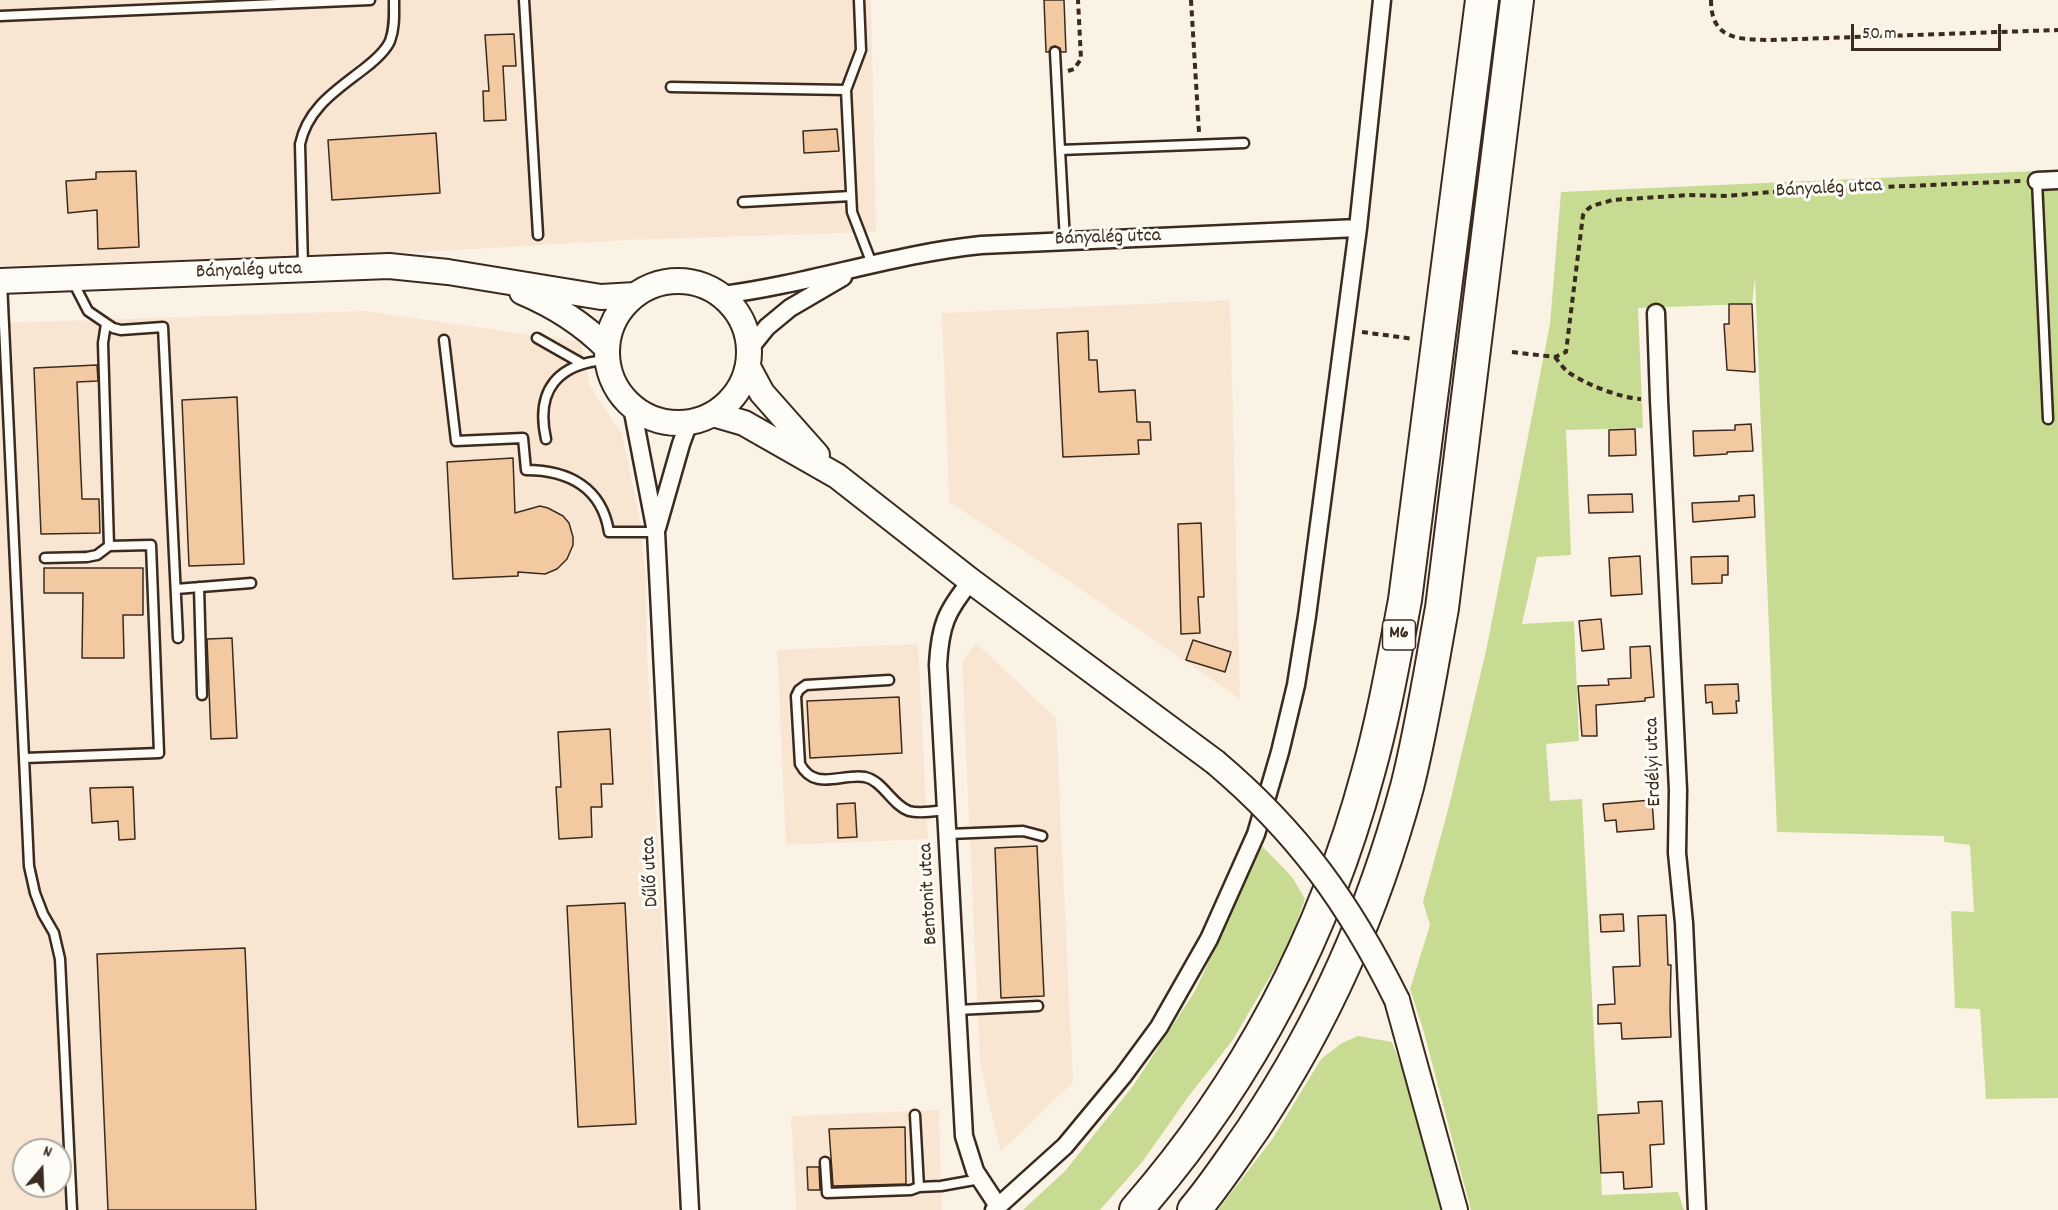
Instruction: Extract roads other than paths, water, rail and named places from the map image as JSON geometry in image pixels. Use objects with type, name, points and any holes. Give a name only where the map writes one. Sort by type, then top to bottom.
[{"type":"highway","name":"M6","points":[[1136,1210],[1195,1137],[1280,1003],[1303,957],[1321,912],[1349,836],[1368,774],[1389,691],[1405,600],[1482,0]]},
{"type":"highway","name":"M6","points":[[1194,1210],[1235,1155],[1273,1098],[1339,980],[1380,879],[1407,785],[1426,701],[1442,608],[1517,0]]},
{"type":"street","points":[[996,1208],[1065,1146],[1123,1076],[1159,1027],[1209,939],[1256,834],[1280,752],[1300,662],[1307,616],[1358,228],[1382,0]]},
{"type":"street","points":[[2037,181],[2058,180]]},
{"type":"street","name":"Bányalég utca","points":[[722,295],[797,282],[940,249],[981,245],[1358,228]]},
{"type":"street","name":"Bányalég utca","points":[[1,281],[388,266],[448,272],[601,297],[635,295]]},
{"type":"street","name":"Bányalég utca","points":[[749,358],[746,327],[736,309],[722,295],[705,285],[687,281],[669,281],[651,286],[635,295],[620,310],[611,328],[607,354],[612,378],[620,393],[632,406],[650,417],[669,423],[689,422],[713,414],[729,402],[741,386],[749,358],[767,327],[790,308],[866,266]]},
{"type":"street","name":"Bányalég utca","points":[[497,281],[561,312],[592,333],[607,354]]},
{"type":"street","name":"Erdélyi utca","points":[[1656,313],[1678,790],[1677,853],[1684,923],[1697,1210]]},
{"type":"street","points":[[749,358],[762,393],[791,428],[837,476],[971,581],[1215,762],[1251,792],[1311,858],[1365,939],[1397,1000],[1455,1210]]},
{"type":"street","name":"Dűlő utca","points":[[632,406],[656,532],[690,1210]]},
{"type":"street","points":[[713,414],[744,423],[837,476]]},
{"type":"street","name":"Dűlő utca","points":[[656,532],[689,422]]},
{"type":"street","name":"Bentonit utca","points":[[971,581],[954,601],[946,616],[939,642],[938,665],[964,1136],[975,1171],[996,1208]]},
{"type":"lane","points":[[0,16],[370,0]]},
{"type":"lane","points":[[303,270],[300,144],[303,128],[314,111],[376,59],[389,43],[394,24],[394,0]]},
{"type":"lane","points":[[524,0],[538,235]]},
{"type":"lane","points":[[859,0],[861,50],[846,90],[852,212],[866,266]]},
{"type":"lane","points":[[1055,52],[1065,241]]},
{"type":"lane","points":[[671,87],[846,90]]},
{"type":"lane","points":[[1060,150],[1244,143]]},
{"type":"lane","points":[[2037,181],[2048,419]]},
{"type":"lane","points":[[743,202],[851,196]]},
{"type":"lane","points":[[72,279],[88,311],[113,328],[121,330],[163,327],[178,638]]},
{"type":"lane","points":[[1,281],[29,866],[35,893],[54,933],[60,959],[72,1210]]},
{"type":"lane","points":[[106,324],[103,343],[109,546]]},
{"type":"lane","points":[[537,338],[582,363]]},
{"type":"lane","points":[[444,340],[456,441],[524,438],[526,470],[557,473],[587,488],[596,498],[609,532],[656,532]]},
{"type":"lane","points":[[546,439],[543,417],[549,390],[561,376],[582,363],[607,354]]},
{"type":"lane","points":[[25,758],[159,753],[152,545],[109,546],[97,555],[87,557],[45,558]]},
{"type":"lane","points":[[176,589],[251,584]]},
{"type":"lane","points":[[199,587],[202,695]]},
{"type":"lane","points":[[889,680],[806,685],[799,690],[796,696],[800,765],[804,772],[821,780],[866,778],[874,782],[903,808],[912,812],[947,810]]},
{"type":"lane","points":[[949,834],[1023,831],[1042,836]]},
{"type":"lane","points":[[957,1010],[1038,1006]]},
{"type":"lane","points":[[915,1115],[919,1187]]},
{"type":"lane","points":[[825,1162],[827,1193],[911,1190],[980,1179]]}]
